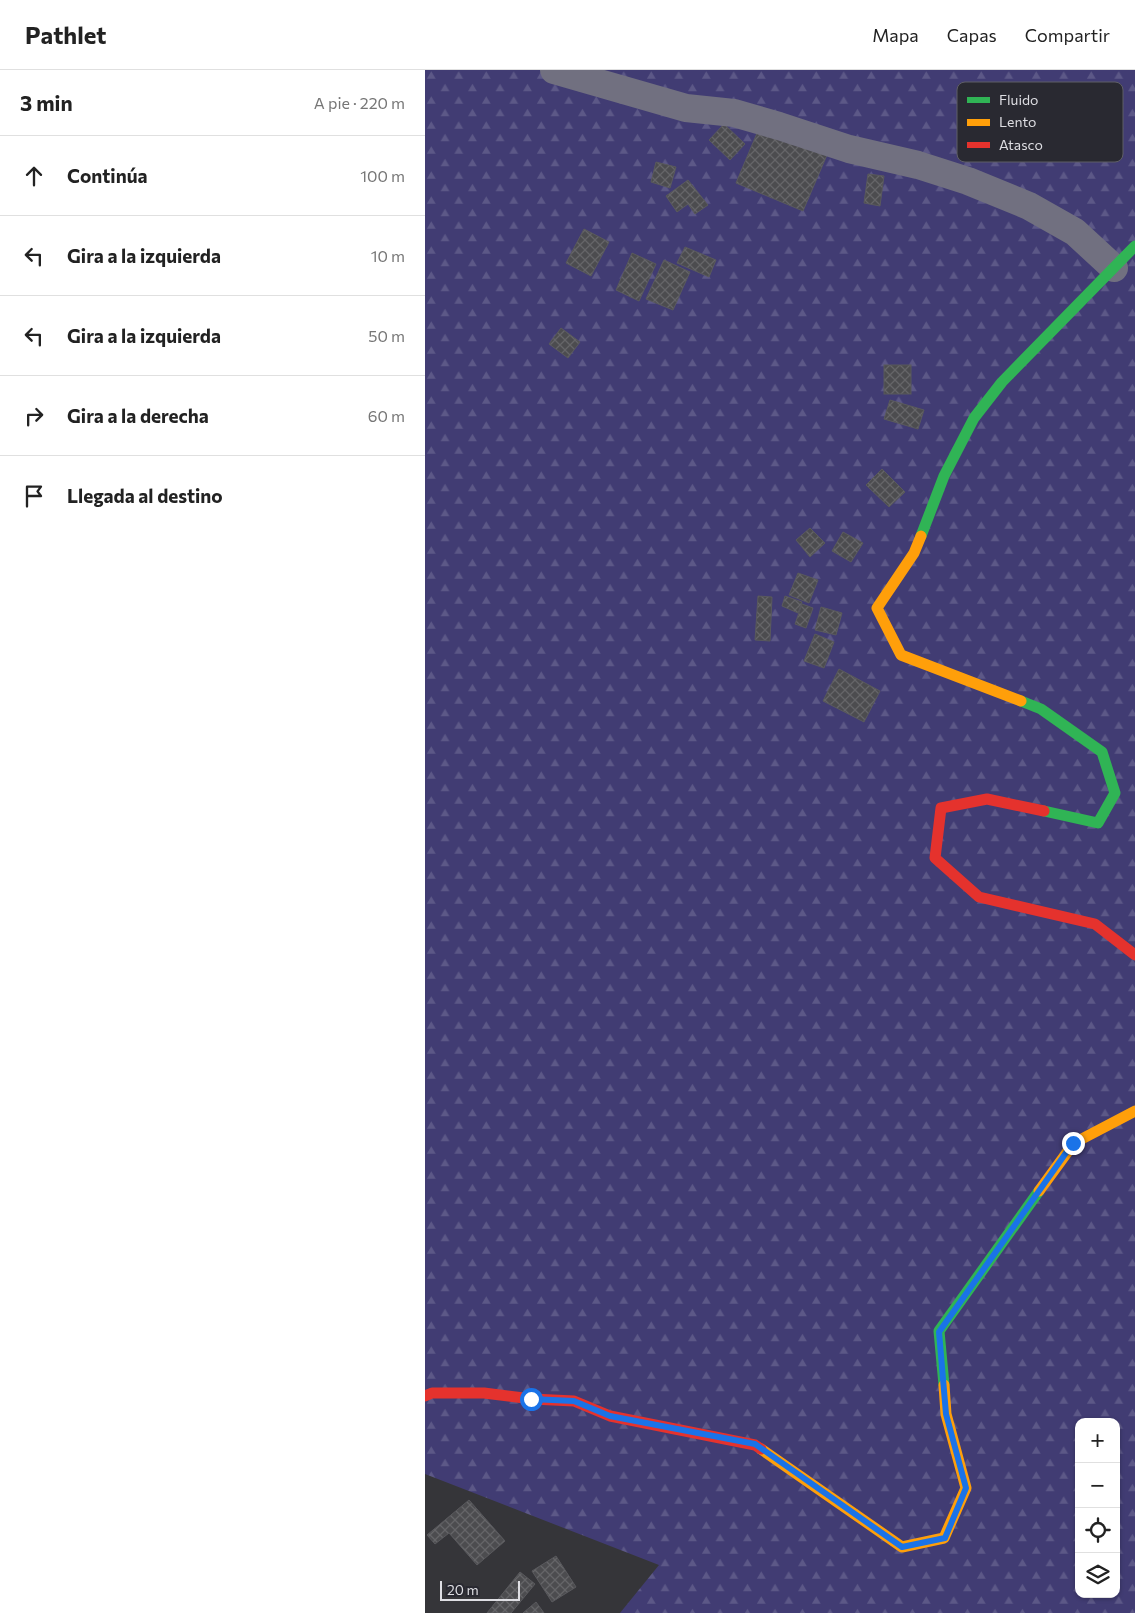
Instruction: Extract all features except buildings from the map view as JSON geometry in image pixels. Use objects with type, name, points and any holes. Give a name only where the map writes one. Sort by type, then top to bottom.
[{"type":"street","points":[[554,70],[686,108],[734,113],[849,149],[918,165],[968,180],[1029,206],[1075,232],[1114,268]]},
{"type":"street","points":[[1135,246],[1002,382],[975,418],[944,476],[915,553],[877,608],[901,655],[1041,709],[1102,752],[1115,793],[1098,823],[987,799],[941,808],[935,858],[979,897],[1095,924],[1135,955]]},
{"type":"street","points":[[425,1396],[433,1394],[484,1394],[574,1401],[610,1416],[755,1444],[902,1547],[945,1538],[966,1488],[946,1414],[939,1332],[1073,1143],[1135,1111]]},
{"type":"green space","points":[[425,70],[1135,70],[1135,1613],[620,1613],[659,1565],[425,1474]]},
{"type":"traffic: fast","points":[[921,536],[944,476],[974,418],[1002,382],[1135,246]]},
{"type":"traffic: fast","points":[[1021,701],[1041,709],[1102,752],[1115,793],[1098,823],[1044,811]]},
{"type":"traffic: fast","points":[[944,1385],[939,1331],[1039,1191]]},
{"type":"traffic: slow","points":[[921,536],[914,553],[877,608],[901,655],[1021,701]]},
{"type":"traffic: slow","points":[[1039,1191],[1074,1143],[1135,1111]]},
{"type":"traffic: slow","points":[[761,1449],[902,1547],[944,1538],[966,1488],[946,1414],[944,1385]]},
{"type":"traffic: jam","points":[[1044,811],[987,799],[941,808],[935,858],[979,897],[1095,924],[1135,955]]},
{"type":"traffic: jam","points":[[425,1396],[432,1393],[484,1393],[532,1399],[574,1401],[610,1416],[755,1445],[761,1449]]},
{"type":"route","points":[[531,1399],[574,1401],[610,1416],[755,1444],[902,1547],[945,1538],[966,1488],[946,1414],[939,1332],[1073,1143]]}]
